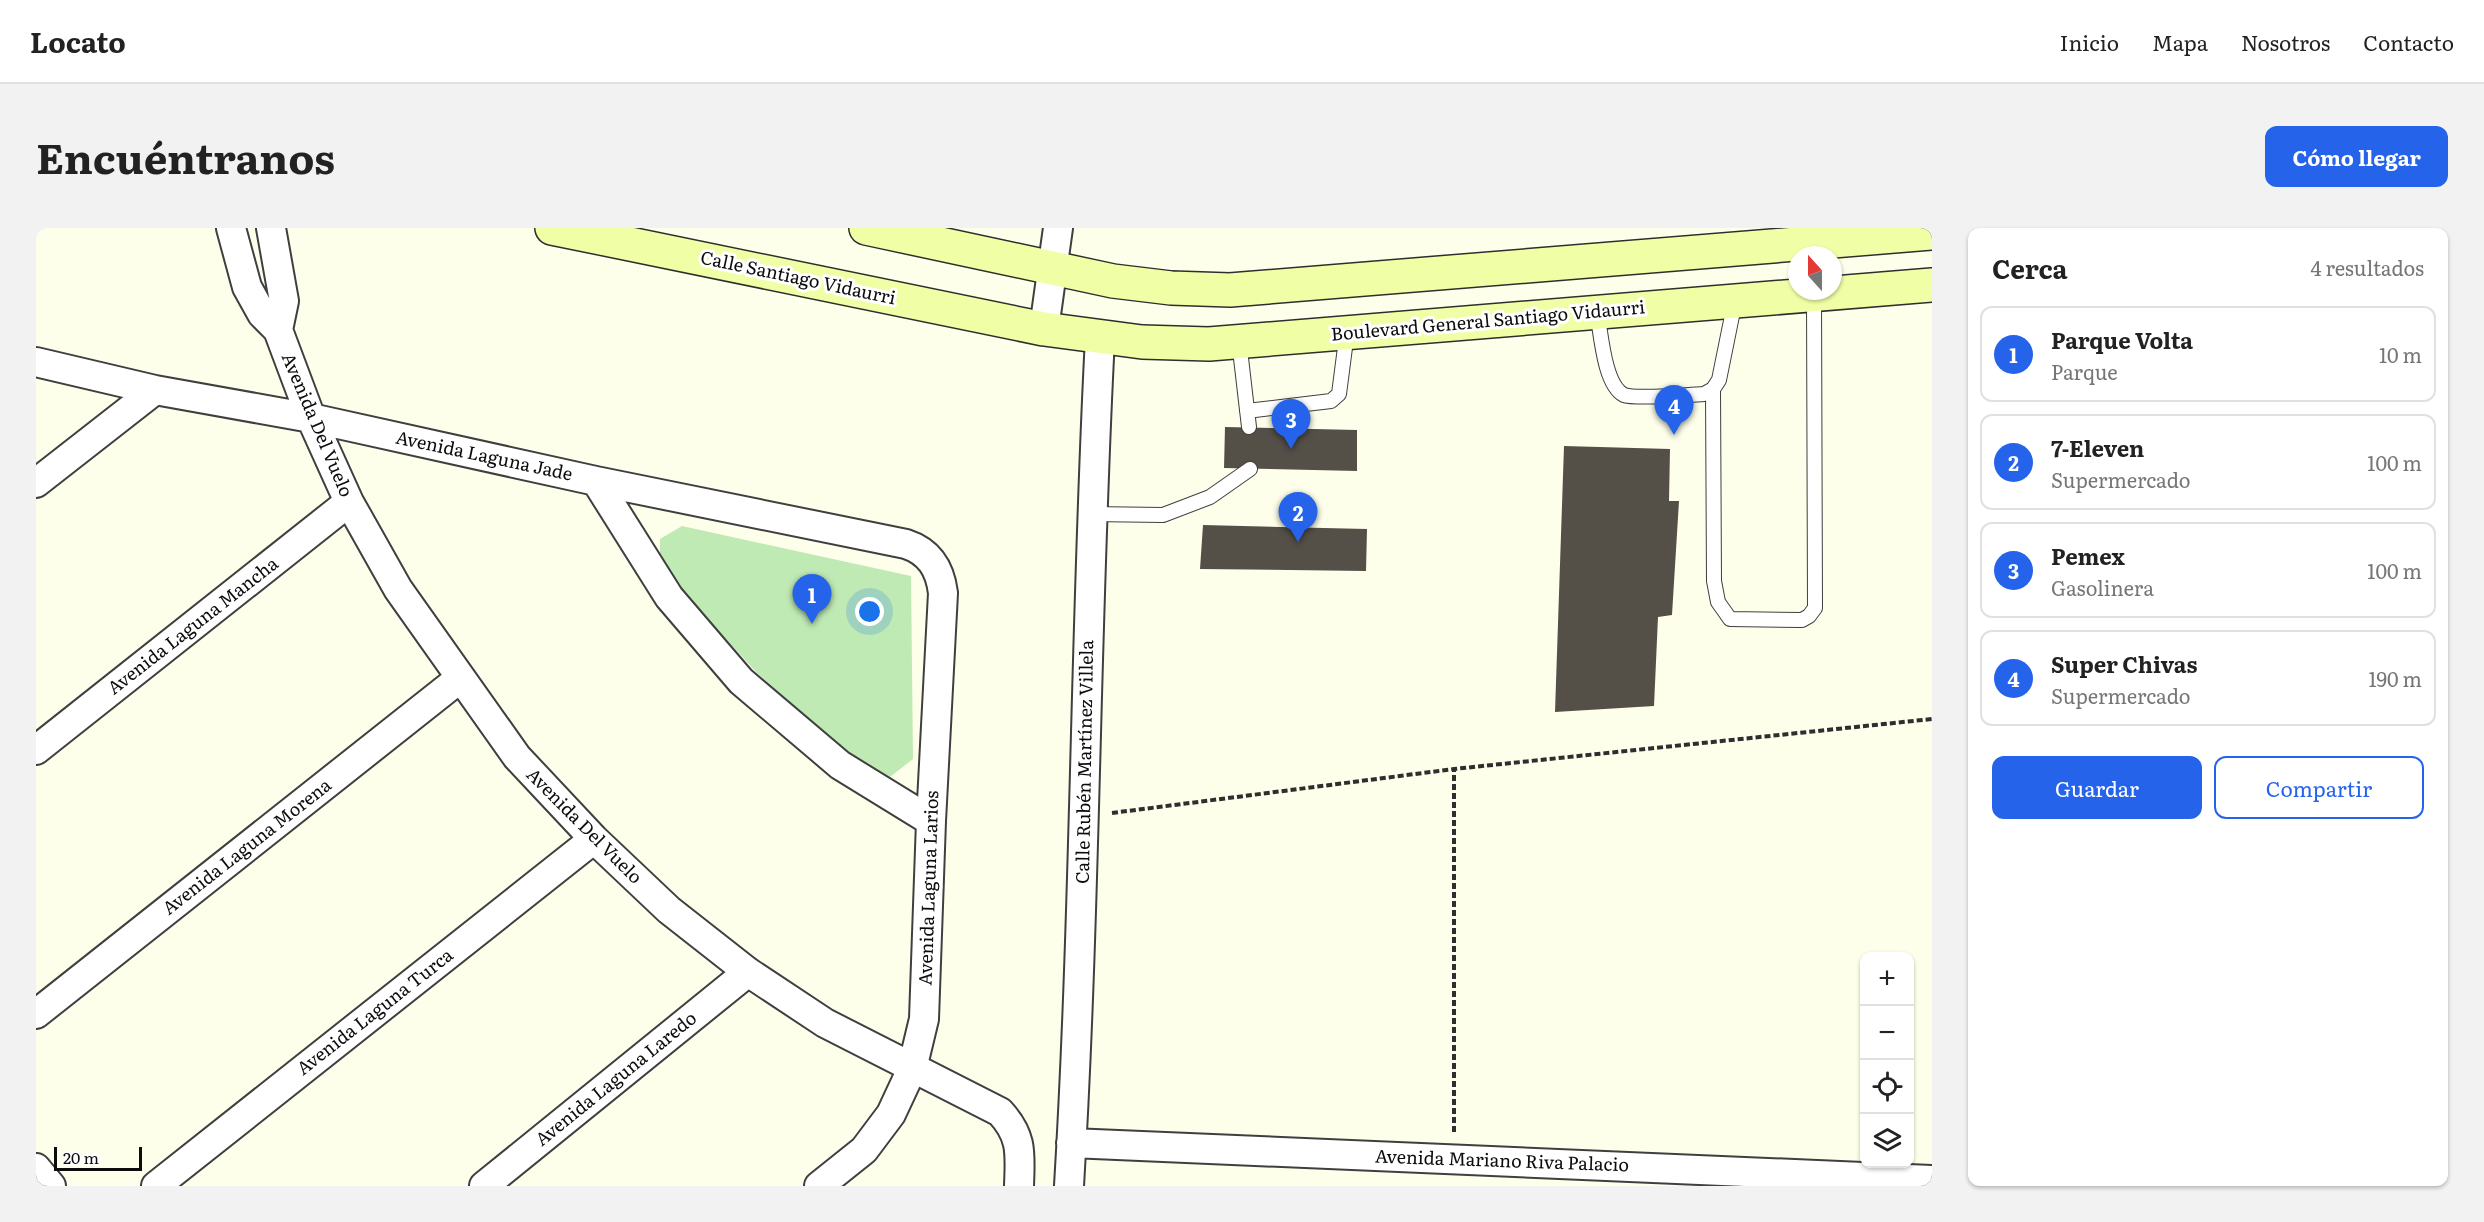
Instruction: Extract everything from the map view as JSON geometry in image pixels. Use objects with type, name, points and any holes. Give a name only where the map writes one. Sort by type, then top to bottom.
[{"type":"main road","name":"Calle Santiago Vidaurri","points":[[552,228],[1044,328]]},
{"type":"main road","points":[[866,228],[1113,281],[1171,288],[1230,290],[1932,233]]},
{"type":"main road","name":"Boulevard General Santiago Vidaurri","points":[[1842,292],[1932,285]]},
{"type":"main road","name":"Boulevard General Santiago Vidaurri","points":[[1044,328],[1100,338],[1153,343],[1209,344],[1788,296]]},
{"type":"street","name":"Avenida Del Vuelo","points":[[231,228],[247,287],[262,314],[278,330],[311,418],[349,501],[398,589],[459,679],[517,758],[594,839],[669,910],[748,972],[825,1023],[1000,1112],[1013,1126],[1021,1149],[1018,1186]]},
{"type":"street","name":"Avenida Del Vuelo","points":[[271,228],[284,301],[278,330]]},
{"type":"street","points":[[1044,328],[1055,267],[1058,228]]},
{"type":"street","name":"Calle Rubén Martínez Villela","points":[[1069,1186],[1085,817],[1090,514],[1100,338]]},
{"type":"street","name":"Avenida Laguna Jade","points":[[36,362],[155,390],[311,418],[596,481],[906,544],[919,548],[929,556]]},
{"type":"street","points":[[36,483],[155,390]]},
{"type":"street","points":[[596,481],[669,597],[741,681],[840,765],[931,821]]},
{"type":"street","name":"Avenida Laguna Mancha","points":[[36,750],[349,501]]},
{"type":"street","name":"Avenida Laguna Larios","points":[[819,1186],[864,1150],[891,1114],[912,1069],[924,1019],[931,821],[943,593],[941,579],[929,556]]},
{"type":"street","name":"Avenida Laguna Morena","points":[[36,1014],[459,679]]},
{"type":"street","name":"Avenida Laguna Turca","points":[[156,1186],[594,839]]},
{"type":"street","name":"Avenida Laguna Laredo","points":[[484,1186],[748,972]]},
{"type":"street","name":"Avenida Mariano Riva Palacio","points":[[1071,1143],[1454,1159],[1671,1177],[1932,1180]]},
{"type":"street","points":[[36,1168],[51,1186]]},
{"type":"lane","points":[[1713,389],[1714,581],[1718,602],[1730,619],[1802,620],[1809,616],[1815,608],[1814,300]]},
{"type":"lane","points":[[1597,312],[1609,377],[1615,388],[1626,396],[1704,394],[1713,389],[1719,380],[1735,301]]},
{"type":"lane","points":[[1247,411],[1331,401],[1339,394],[1347,332]]},
{"type":"lane","points":[[1239,341],[1249,427]]},
{"type":"lane","points":[[1090,514],[1163,515],[1210,497],[1250,469]]},
{"type":"path","points":[[1085,817],[1454,769],[1932,719]]},
{"type":"path","points":[[1454,769],[1454,1159]]},
{"type":"green space","points":[[682,526],[911,576],[913,759],[890,777],[866,769],[756,672],[660,566],[660,539]]},
{"type":"building","points":[[1225,427],[1357,430],[1357,471],[1224,468]]},
{"type":"building","points":[[1564,446],[1670,449],[1669,501],[1679,501],[1672,615],[1658,617],[1654,706],[1555,712]]},
{"type":"building","points":[[1203,525],[1367,529],[1366,571],[1200,569]]},
{"type":"place","name":"Super Chivas","points":[[1674,435]]},
{"type":"place","name":"Pemex","points":[[1291,449]]},
{"type":"place","name":"7-Eleven","points":[[1298,542]]},
{"type":"place","name":"Parque Volta","points":[[812,624]]}]
